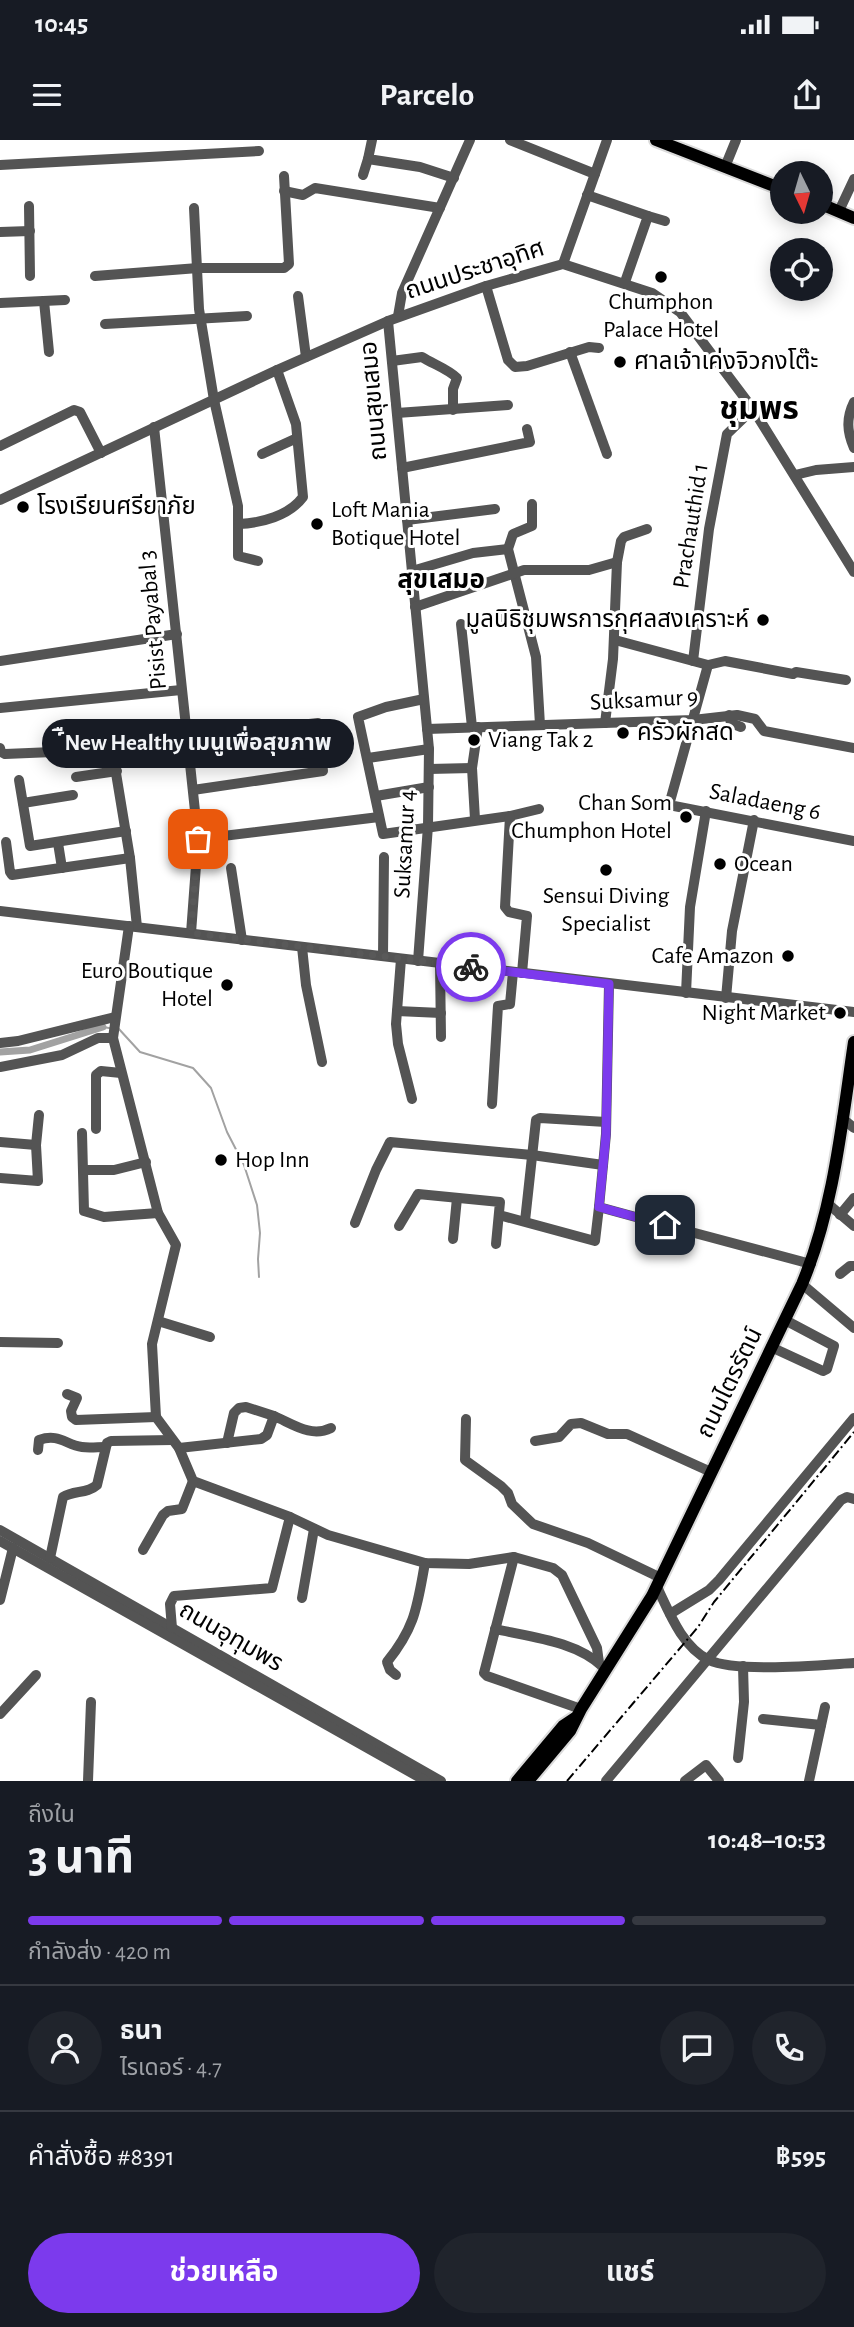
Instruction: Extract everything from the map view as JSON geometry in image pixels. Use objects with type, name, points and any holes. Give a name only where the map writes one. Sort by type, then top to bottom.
[{"type":"main road","points":[[656,140],[770,184]]},
{"type":"main road","points":[[833,209],[854,218]]},
{"type":"main road","name":"ถนนไตรรัตน์","points":[[578,1713],[605,1665],[657,1587],[811,1264],[827,1203],[854,1042]]},
{"type":"main road","points":[[517,1781],[563,1726],[578,1713]]},
{"type":"main road","points":[[528,1781],[570,1731],[578,1713]]},
{"type":"street","points":[[363,175],[372,140]]},
{"type":"street","points":[[398,316],[402,293],[470,140]]},
{"type":"street","points":[[510,140],[594,174]]},
{"type":"street","points":[[563,264],[607,140]]},
{"type":"street","points":[[725,167],[736,140]]},
{"type":"street","points":[[0,165],[259,151]]},
{"type":"street","points":[[368,159],[420,167],[454,178]]},
{"type":"street","points":[[95,276],[198,268],[284,268],[289,264],[284,176]]},
{"type":"street","points":[[839,211],[854,179]]},
{"type":"street","points":[[284,191],[303,195],[316,188],[440,208]]},
{"type":"street","points":[[587,195],[665,221]]},
{"type":"street","points":[[29,206],[30,276]]},
{"type":"street","points":[[194,208],[201,319],[239,524],[237,556],[258,561]]},
{"type":"street","points":[[625,282],[648,216]]},
{"type":"street","points":[[0,232],[30,231]]},
{"type":"street","name":"ถนนประชาอุทิศ","points":[[0,500],[276,370],[398,316],[486,286],[563,264],[652,293],[680,312],[753,409],[854,572]]},
{"type":"street","points":[[486,286],[511,364],[520,368],[589,347],[599,348]]},
{"type":"street","points":[[298,296],[306,357]]},
{"type":"street","points":[[44,300],[49,352]]},
{"type":"street","points":[[0,303],[65,300]]},
{"type":"street","points":[[105,324],[247,316]]},
{"type":"street","name":"ถนนสุขเสมอ","points":[[388,321],[427,729]]},
{"type":"street","points":[[570,352],[607,454]]},
{"type":"street","points":[[392,360],[422,357],[455,375],[457,377],[453,389],[453,410]]},
{"type":"street","points":[[239,524],[260,523],[297,505],[303,497],[296,424],[276,370]]},
{"type":"street","points":[[854,402],[848,427],[854,448]]},
{"type":"street","points":[[397,413],[508,405]]},
{"type":"street","name":"Prachauthid 1","points":[[693,661],[709,529],[727,434],[753,409]]},
{"type":"street","points":[[0,446],[74,410],[80,412],[101,453]]},
{"type":"street","name":"Pisist Payabal 3","points":[[154,427],[198,839],[191,933]]},
{"type":"street","points":[[402,468],[530,442],[527,429]]},
{"type":"street","points":[[262,454],[297,438]]},
{"type":"street","points":[[795,475],[816,470],[854,467]]},
{"type":"street","points":[[532,504],[532,526],[513,534],[508,549],[536,657],[540,725]]},
{"type":"street","points":[[407,520],[495,509]]},
{"type":"street","points":[[605,723],[615,640],[617,562],[621,541],[624,537],[647,529]]},
{"type":"street","points":[[412,571],[473,553],[508,549]]},
{"type":"street","points":[[415,607],[529,569],[589,570],[617,562]]},
{"type":"street","points":[[485,621],[524,612]]},
{"type":"street","points":[[461,624],[475,727],[472,768],[475,819]]},
{"type":"street","points":[[0,660],[177,634]]},
{"type":"street","points":[[615,640],[708,665],[725,661],[793,674],[796,672],[846,680]]},
{"type":"street","points":[[693,720],[708,665]]},
{"type":"street","points":[[0,708],[181,690]]},
{"type":"street","points":[[424,698],[358,717],[383,834],[510,816],[539,809]]},
{"type":"street","points":[[729,715],[732,723],[764,731]]},
{"type":"street","name":"Suksamur 9","points":[[427,729],[693,720],[729,715],[755,719],[764,731],[854,748]]},
{"type":"street","name":"Saladaeng 6","points":[[693,720],[669,805],[854,841]]},
{"type":"street","points":[[187,738],[318,723],[323,771],[193,790]]},
{"type":"street","name":"Suksamur 4","points":[[418,961],[428,827],[427,729]]},
{"type":"street","points":[[0,748],[5,754],[109,750],[113,755],[130,858],[133,927],[113,1036],[158,1213],[176,1245],[152,1344],[156,1417],[175,1444],[193,1481],[290,1517],[314,1529],[425,1563],[469,1564],[514,1557],[554,1568],[562,1575],[605,1665]]},
{"type":"street","points":[[368,758],[429,749]]},
{"type":"street","points":[[429,769],[472,768]]},
{"type":"street","points":[[76,778],[117,771]]},
{"type":"street","points":[[19,780],[30,846],[126,831]]},
{"type":"street","points":[[376,796],[429,787]]},
{"type":"street","points":[[23,803],[73,795]]},
{"type":"street","points":[[686,993],[690,907],[706,811]]},
{"type":"street","points":[[492,1104],[498,1006],[510,1004],[527,916],[509,912],[505,907],[510,816]]},
{"type":"street","points":[[198,839],[379,817]]},
{"type":"street","points":[[726,998],[732,931],[754,820]]},
{"type":"street","points":[[6,842],[12,875],[130,858]]},
{"type":"street","points":[[58,842],[62,868]]},
{"type":"street","points":[[383,956],[384,858]]},
{"type":"street","points":[[231,868],[242,940]]},
{"type":"street","points":[[0,911],[853,1014]]},
{"type":"street","points":[[302,947],[306,985],[322,1062]]},
{"type":"street","points":[[401,959],[397,1011],[398,1044],[412,1099]]},
{"type":"street","points":[[440,963],[441,1037]]},
{"type":"street","points":[[499,1215],[595,1241],[607,1122],[609,984]]},
{"type":"street","points":[[397,1011],[441,1013]]},
{"type":"street","points":[[0,1043],[115,1018]]},
{"type":"street","points":[[0,1067],[62,1055],[98,1038],[113,1036]]},
{"type":"street","points":[[96,1129],[96,1075],[101,1071],[121,1073]]},
{"type":"street","points":[[0,1178],[38,1181],[39,1115]]},
{"type":"street","points":[[525,1221],[536,1120],[540,1118],[607,1122]]},
{"type":"street","points":[[842,1118],[854,1128]]},
{"type":"street","points":[[82,1133],[83,1208],[89,1214],[104,1217],[158,1213]]},
{"type":"street","points":[[0,1142],[37,1145]]},
{"type":"street","points":[[355,1223],[390,1142],[603,1164]]},
{"type":"street","points":[[82,1170],[114,1170],[146,1162]]},
{"type":"street","points":[[399,1226],[418,1194],[500,1202],[496,1244]]},
{"type":"street","points":[[453,1239],[457,1198]]},
{"type":"street","points":[[840,1214],[854,1198]]},
{"type":"street","points":[[827,1203],[854,1226]]},
{"type":"street","points":[[599,1207],[811,1264]]},
{"type":"street","points":[[840,1274],[854,1266]]},
{"type":"street","points":[[802,1284],[854,1328]]},
{"type":"street","points":[[771,1347],[823,1371],[827,1369],[834,1346],[785,1320]]},
{"type":"street","points":[[158,1321],[210,1337]]},
{"type":"street","points":[[0,1342],[58,1343]]},
{"type":"street","points":[[67,1394],[77,1398],[71,1411],[76,1420],[156,1417]]},
{"type":"street","points":[[227,1443],[234,1413],[239,1408],[246,1407],[274,1416],[312,1433],[321,1433],[331,1427]]},
{"type":"street","points":[[50,1558],[63,1497],[73,1492],[92,1490],[97,1485],[105,1447],[111,1441],[227,1443],[264,1438],[274,1416]]},
{"type":"street","points":[[670,1614],[709,1590],[719,1580],[854,1418]]},
{"type":"street","points":[[466,1419],[465,1460],[501,1486],[508,1493],[512,1504],[533,1524],[588,1542],[657,1587],[690,1645],[708,1660],[743,1666],[854,1664]]},
{"type":"street","points":[[535,1441],[559,1437],[571,1424],[581,1423],[608,1434],[627,1434],[711,1472]]},
{"type":"street","points":[[38,1450],[39,1440],[43,1438],[66,1440],[82,1447],[105,1447]]},
{"type":"street","points":[[143,1550],[163,1515],[168,1511],[182,1509],[193,1481]]},
{"type":"street","points":[[606,1781],[841,1500],[847,1497],[854,1499]]},
{"type":"street","points":[[172,1628],[170,1604],[174,1596],[272,1588],[277,1578],[290,1517]]},
{"type":"street","points":[[302,1598],[314,1529]]},
{"type":"street","name":"ถนนอุทุมพร","points":[[0,1530],[441,1781]]},
{"type":"street","name":"ถนนอุทุมพร","points":[[0,1541],[426,1781]]},
{"type":"street","points":[[0,1600],[13,1548]]},
{"type":"street","points":[[514,1557],[484,1670],[487,1676],[578,1713]]},
{"type":"street","points":[[396,1675],[387,1662],[414,1622],[425,1563]]},
{"type":"street","points":[[495,1629],[576,1649],[605,1665]]},
{"type":"street","points":[[738,1758],[744,1702],[743,1666]]},
{"type":"street","points":[[0,1714],[36,1675]]},
{"type":"street","points":[[88,1781],[91,1702]]},
{"type":"street","points":[[809,1781],[825,1707]]},
{"type":"street","points":[[763,1719],[821,1725]]},
{"type":"street","points":[[685,1781],[706,1765],[719,1781]]},
{"type":"waterway","points":[[103,1027],[109,1028]]},
{"type":"waterway","points":[[0,1052],[30,1050],[103,1027]]},
{"type":"waterway","points":[[118,1028],[140,1052],[193,1068],[211,1088],[227,1132],[244,1165],[257,1205],[260,1233],[259,1277]]},
{"type":"railway","points":[[567,1781],[698,1627],[714,1602],[854,1432]]},
{"type":"way so far","points":[[198,839],[191,933],[471,967]]},
{"type":"place","name":"Chumphon Palace Hotel","points":[[661,277]]},
{"type":"place","name":"ศาลเจ้าเค่งจิวกงโต๊ะ","points":[[620,362]]},
{"type":"place","name":"โรงเรียนศรียาภัย","points":[[23,507]]},
{"type":"place","name":"Loft Mania Botique Hotel","points":[[317,524]]},
{"type":"place","name":"มูลนิธิชุมพรการกุศลสงเคราะห์","points":[[763,620]]},
{"type":"place","name":"ครัวผักสด","points":[[623,733]]},
{"type":"place","name":"Viang Tak 2","points":[[474,740]]},
{"type":"place","name":"Chan Som Chumphon Hotel","points":[[686,817]]},
{"type":"place","name":"์ืNew Healthy เมนูเพื่อสุขภาพ","points":[[198,839]]},
{"type":"place","name":"Ocean","points":[[720,864]]},
{"type":"place","name":"Sensui Diving Specialist","points":[[606,870]]},
{"type":"place","name":"Cafe Amazon","points":[[788,956]]},
{"type":"place","name":"Euro Boutique Hotel","points":[[227,985]]},
{"type":"place","name":"Night Market","points":[[840,1013]]},
{"type":"place","name":"Hop Inn","points":[[221,1160]]},
{"type":"district","name":"ชุมพร","points":[[759,409]]},
{"type":"district","name":"สุขเสมอ","points":[[441,580]]},
{"type":"route","points":[[471,967],[609,984],[606,1135],[599,1207],[665,1225]]}]
